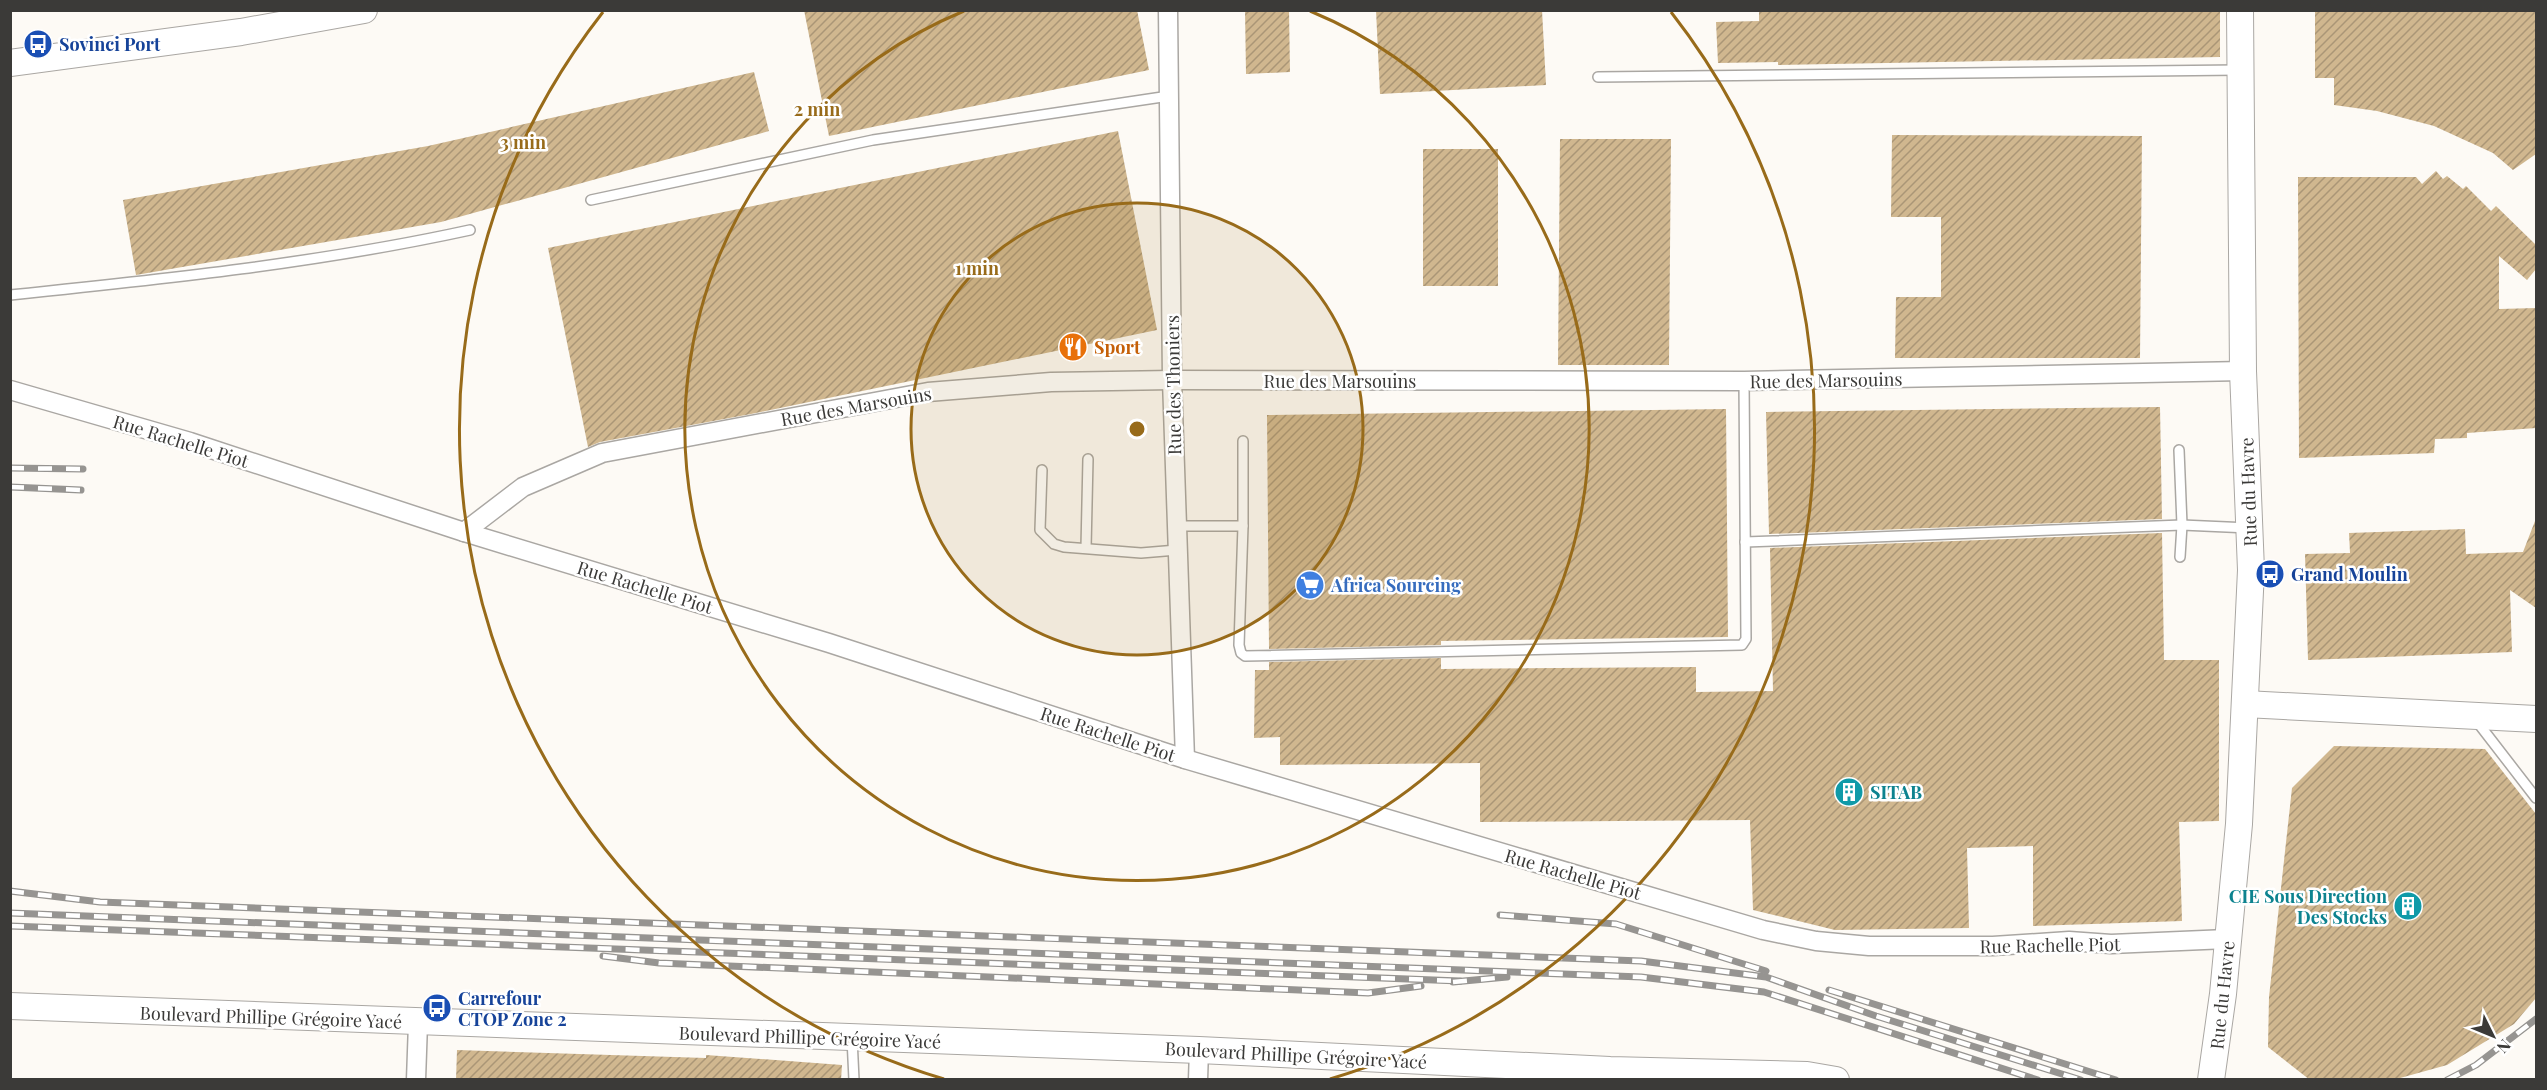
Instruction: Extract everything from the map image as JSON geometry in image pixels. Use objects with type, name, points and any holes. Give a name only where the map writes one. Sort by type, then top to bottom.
[{"type":"street","points":[[10,63],[241,32],[364,10]]},
{"type":"street","name":"Rue des Thoniers","points":[[1168,10],[1172,380],[1185,759]]},
{"type":"street","name":"Rue du Havre","points":[[2211,1080],[2223,994],[2239,824],[2251,570],[2243,370],[2240,10]]},
{"type":"street","name":"Rue des Marsouins","points":[[465,532],[523,487],[602,453],[928,392],[1051,382],[1172,380],[1744,381],[2243,370]]},
{"type":"street","name":"Rue Rachelle Piot","points":[[10,390],[190,442],[465,532],[829,643],[1185,759],[1763,930],[1816,941],[1869,946],[1965,946],[2069,941],[2111,944],[2227,939]]},
{"type":"street","points":[[2245,704],[2474,717],[2536,718]]},
{"type":"street","name":"Boulevard Phillipe Grégoire Yacé","points":[[10,1006],[418,1023],[1199,1050],[1562,1073],[1610,1070],[1836,1080]]},
{"type":"street","points":[[416,1080],[418,1023]]},
{"type":"street","points":[[1197,1080],[1199,1050]]},
{"type":"street","name":"Boulevard Phillipe Grégoire Yacé","points":[[1610,1070],[1658,1079]]},
{"type":"lane","points":[[1598,77],[2239,70]]},
{"type":"lane","points":[[591,200],[873,140],[1169,96]]},
{"type":"lane","points":[[10,295],[208,274],[389,248],[470,230]]},
{"type":"lane","points":[[1243,441],[1239,645],[1241,653],[1245,656],[1742,645],[1746,639],[1744,381]]},
{"type":"lane","points":[[2180,450],[2182,525],[2180,557]]},
{"type":"lane","points":[[1086,548],[1088,459]]},
{"type":"lane","points":[[1042,470],[1040,531],[1054,544],[1064,547],[1141,553],[1177,550]]},
{"type":"lane","points":[[1744,543],[2182,525],[2249,528]]},
{"type":"lane","points":[[1176,526],[1243,526]]},
{"type":"lane","points":[[2474,717],[2536,798]]},
{"type":"lane","points":[[852,1038],[854,1080]]},
{"type":"building","points":[[804,10],[1137,10],[1149,70],[829,136]]},
{"type":"building","points":[[1245,10],[1289,10],[1290,72],[1246,74]]},
{"type":"building","points":[[1376,10],[1542,10],[1546,85],[1380,94]]},
{"type":"building","points":[[1759,10],[2220,10],[2220,57],[1778,65],[1778,62],[1718,63],[1716,22],[1759,21]]},
{"type":"building","points":[[2315,10],[2536,10],[2536,154],[2513,170],[2493,153],[2434,126],[2377,111],[2334,105],[2334,78],[2315,78]]},
{"type":"building","points":[[754,72],[769,131],[441,222],[136,275],[123,200],[428,146]]},
{"type":"building","points":[[1118,131],[1157,330],[751,414],[600,442],[588,447],[548,248]]},
{"type":"building","points":[[1892,135],[2142,136],[2140,358],[1895,358],[1896,297],[1941,297],[1941,217],[1891,217]]},
{"type":"building","points":[[1560,139],[1671,139],[1669,365],[1558,365]]},
{"type":"building","points":[[1423,149],[1498,149],[1498,286],[1423,286]]},
{"type":"building","points":[[2436,171],[2443,179],[2447,176],[2463,189],[2466,186],[2491,211],[2496,206],[2536,245],[2536,269],[2527,280],[2499,256],[2499,309],[2536,308],[2536,428],[2467,433],[2467,438],[2435,439],[2434,453],[2299,458],[2298,177],[2416,177],[2422,184]]},
{"type":"building","points":[[2160,407],[2162,519],[1769,534],[1766,412]]},
{"type":"building","points":[[1726,409],[1728,637],[1441,641],[1441,645],[1269,649],[1267,415]]},
{"type":"building","points":[[2535,521],[2536,608],[2510,590],[2512,652],[2308,660],[2305,554],[2350,553],[2349,533],[2465,529],[2466,554],[2523,552]]},
{"type":"building","name":"SITAB","points":[[2162,533],[2164,660],[2219,660],[2219,821],[2179,822],[2182,921],[2033,926],[2033,846],[1967,848],[1969,928],[1835,930],[1753,910],[1750,820],[1480,822],[1480,763],[1280,765],[1280,737],[1254,738],[1255,670],[1269,670],[1269,662],[1441,658],[1441,669],[1696,667],[1696,692],[1773,691],[1770,548]]},
{"type":"building","name":"CIE Sous Direction Des Stocks","points":[[2334,746],[2485,749],[2536,814],[2536,998],[2514,1024],[2447,1065],[2393,1080],[2310,1080],[2268,1047],[2269,997],[2292,788]]},
{"type":"building","points":[[457,1050],[706,1058],[706,1055],[842,1065],[841,1080],[456,1080]]},
{"type":"railway","points":[[10,468],[83,469]]},
{"type":"railway","points":[[10,487],[81,490]]},
{"type":"railway","points":[[10,891],[100,902],[1641,961],[1766,977],[1876,1016],[2081,1080]]},
{"type":"railway","points":[[10,913],[1641,977],[1764,992],[2038,1080]]},
{"type":"railway","points":[[1500,915],[1616,924],[1766,971]]},
{"type":"railway","points":[[10,926],[1460,981]]},
{"type":"railway","points":[[603,956],[659,963],[1368,993],[1421,986]]},
{"type":"railway","points":[[1453,982],[1507,977]]},
{"type":"railway","points":[[1829,990],[2116,1080]]},
{"type":"railway","points":[[2447,1080],[2476,1065],[2536,1019]]},
{"type":"place","name":"Sovinci Port","points":[[38,44]]},
{"type":"place","name":"Sport","points":[[1073,347]]},
{"type":"place","name":"Grand Moulin","points":[[2270,574]]},
{"type":"place","name":"Africa Sourcing","points":[[1310,585]]},
{"type":"place","name":"SITAB","points":[[1849,792]]},
{"type":"place","name":"CIE Sous Direction Des Stocks","points":[[2408,906]]},
{"type":"place","name":"Carrefour CTOP Zone 2","points":[[437,1008]]}]
